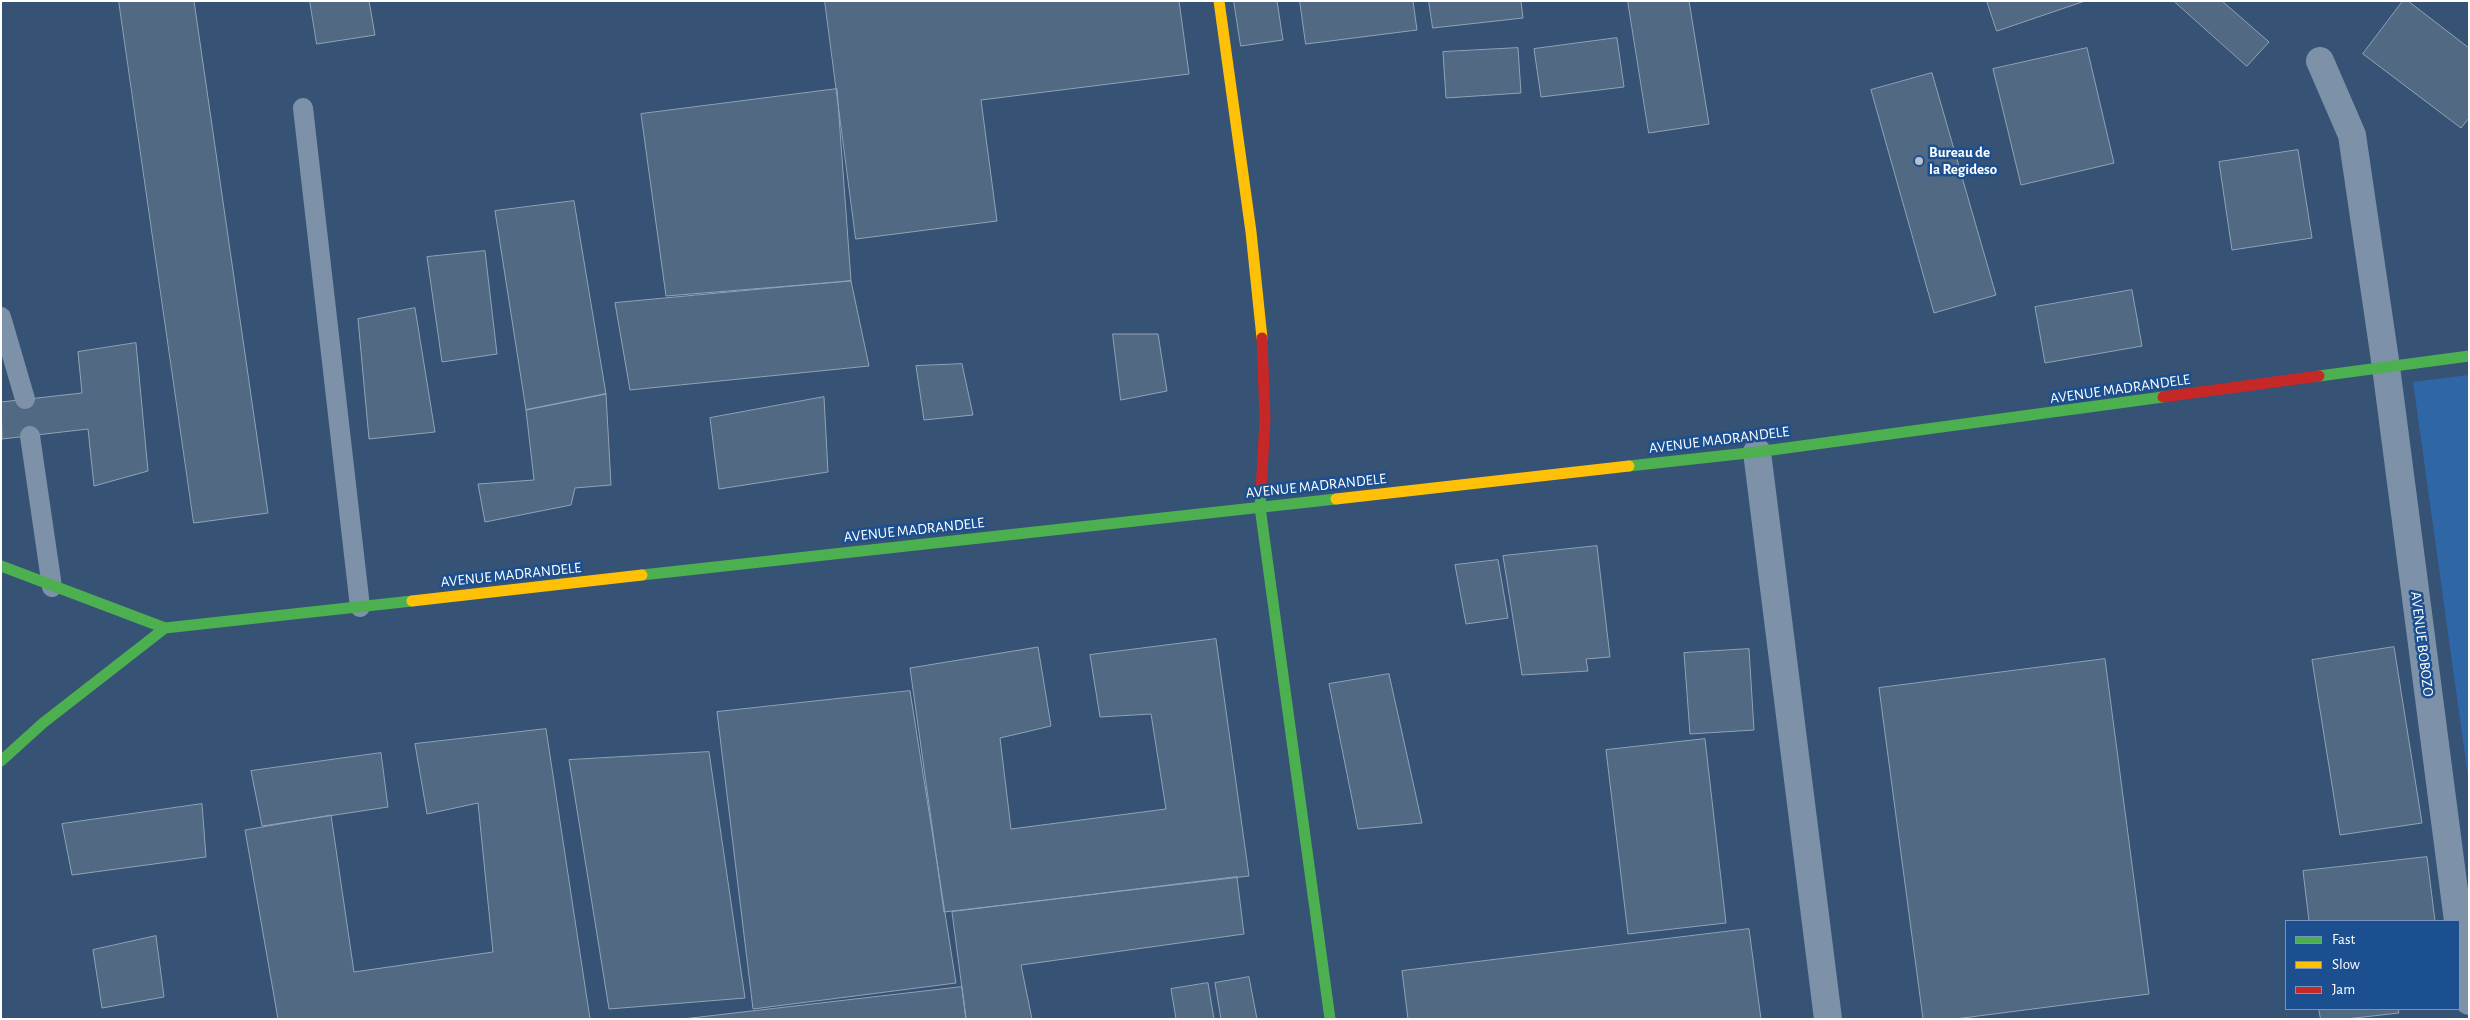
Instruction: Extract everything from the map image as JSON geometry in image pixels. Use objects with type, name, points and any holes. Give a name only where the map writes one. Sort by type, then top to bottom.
[{"type":"street","points":[[1219,1],[1251,232],[1264,358],[1266,419],[1260,507],[1330,1019]]},
{"type":"street","name":"AVENUE BOBOZO","points":[[2320,61],[2352,135],[2386,367],[2459,920]]},
{"type":"street","name":"AVENUE MADRANDELE","points":[[165,628],[1758,452],[2469,356]]},
{"type":"street","points":[[1758,452],[1828,1019]]},
{"type":"street","points":[[1,566],[52,587],[165,628]]},
{"type":"street","points":[[1,761],[43,723],[165,628]]},
{"type":"street","name":"AVENUE BOBOZO","points":[[2460,931],[2469,1001]]},
{"type":"lane","points":[[303,108],[360,607]]},
{"type":"lane","points":[[1,317],[25,399]]},
{"type":"lane","points":[[30,436],[52,587]]},
{"type":"shaded area","points":[[2469,375],[2469,784],[2413,382]]},
{"type":"building","points":[[119,1],[194,1],[268,513],[194,523]]},
{"type":"building","points":[[310,1],[369,1],[375,35],[317,44]]},
{"type":"building","points":[[825,1],[1179,1],[1189,74],[981,100],[997,221],[856,239]]},
{"type":"building","points":[[1234,1],[1277,1],[1283,40],[1241,46]]},
{"type":"building","points":[[1300,1],[1413,1],[1417,30],[1306,44]]},
{"type":"building","points":[[1429,1],[1521,1],[1523,18],[1433,28]]},
{"type":"building","points":[[1628,1],[1689,1],[1709,124],[1649,133]]},
{"type":"building","points":[[1987,1],[2085,1],[1997,31]]},
{"type":"building","points":[[2174,1],[2222,1],[2269,42],[2247,66]]},
{"type":"building","points":[[2403,1],[2408,1],[2469,48],[2469,118],[2461,128],[2363,54]]},
{"type":"building","points":[[1617,38],[1624,87],[1541,97],[1534,49]]},
{"type":"building","points":[[1518,48],[1521,93],[1446,98],[1443,52]]},
{"type":"building","points":[[2087,48],[2114,163],[2021,185],[1993,69]]},
{"type":"building","points":[[1932,73],[1996,295],[1934,313],[1871,90]]},
{"type":"building","points":[[837,89],[851,281],[666,296],[641,114]]},
{"type":"building","points":[[2298,150],[2312,238],[2232,250],[2219,162]]},
{"type":"building","points":[[574,201],[606,394],[526,410],[495,211]]},
{"type":"building","points":[[485,251],[497,354],[442,362],[427,257]]},
{"type":"building","points":[[851,281],[869,366],[630,390],[615,303]]},
{"type":"building","points":[[2132,290],[2142,346],[2045,363],[2035,307]]},
{"type":"building","points":[[415,308],[435,432],[369,439],[358,319]]},
{"type":"building","points":[[1113,334],[1158,334],[1167,391],[1121,400]]},
{"type":"building","points":[[136,343],[148,471],[94,486],[88,429],[2,439],[1,402],[82,393],[78,352]]},
{"type":"building","points":[[962,364],[973,415],[924,420],[916,366]]},
{"type":"building","points":[[606,394],[611,485],[575,488],[571,505],[485,522],[478,484],[534,480],[526,410]]},
{"type":"building","points":[[824,397],[828,472],[719,489],[710,418]]},
{"type":"building","points":[[1597,546],[1610,657],[1586,659],[1588,671],[1522,675],[1503,556]]},
{"type":"building","points":[[1498,560],[1508,618],[1466,624],[1455,565]]},
{"type":"building","points":[[1216,639],[1249,876],[944,912],[910,668],[1038,647],[1051,726],[1000,738],[1011,829],[1166,809],[1151,714],[1100,717],[1090,655]]},
{"type":"building","points":[[2394,647],[2422,823],[2340,835],[2312,660]]},
{"type":"building","points":[[1749,649],[1754,730],[1690,734],[1684,653]]},
{"type":"building","points":[[2105,659],[2149,994],[1955,1019],[1923,1019],[1879,688]]},
{"type":"building","points":[[1389,674],[1422,823],[1358,829],[1329,684]]},
{"type":"building","points":[[910,691],[956,983],[753,1009],[717,712]]},
{"type":"building","points":[[546,729],[590,1019],[278,1019],[245,830],[331,815],[354,972],[493,952],[478,803],[427,814],[415,744]]},
{"type":"building","points":[[1705,739],[1726,923],[1628,934],[1606,750]]},
{"type":"building","points":[[709,752],[745,998],[609,1009],[569,760]]},
{"type":"building","points":[[381,753],[388,807],[262,826],[251,771]]},
{"type":"building","points":[[202,804],[206,857],[72,875],[62,824]]},
{"type":"building","points":[[2427,857],[2435,920],[2309,920],[2303,871]]},
{"type":"building","points":[[1237,877],[1244,934],[1021,965],[1032,1019],[966,1019],[952,912]]},
{"type":"building","points":[[1749,929],[1761,1019],[1408,1019],[1402,971]]},
{"type":"building","points":[[156,936],[164,997],[102,1008],[93,950]]},
{"type":"building","points":[[1249,977],[1257,1019],[1221,1019],[1215,983]]},
{"type":"building","points":[[1208,983],[1214,1019],[1176,1019],[1171,989]]},
{"type":"building","points":[[962,987],[966,1019],[683,1019]]},
{"type":"building","points":[[2319,1010],[2398,1010],[2399,1013],[2346,1019],[2321,1019]]},
{"type":"traffic: fast","points":[[2319,376],[2469,356]]},
{"type":"traffic: fast","points":[[1629,466],[1757,452],[2163,397]]},
{"type":"traffic: fast","points":[[1261,492],[1260,507],[1330,1019]]},
{"type":"traffic: fast","points":[[642,575],[1336,499]]},
{"type":"traffic: fast","points":[[1,566],[165,628],[412,601]]},
{"type":"traffic: fast","points":[[1,761],[43,723],[165,628]]},
{"type":"traffic: slow","points":[[1219,1],[1251,232],[1262,338]]},
{"type":"traffic: slow","points":[[1336,499],[1629,466]]},
{"type":"traffic: slow","points":[[412,601],[642,575]]},
{"type":"traffic: jam","points":[[1261,492],[1265,419],[1262,338]]},
{"type":"traffic: jam","points":[[2163,397],[2319,376]]},
{"type":"place","name":"Bureau de la Regideso","points":[[1919,161]]}]
